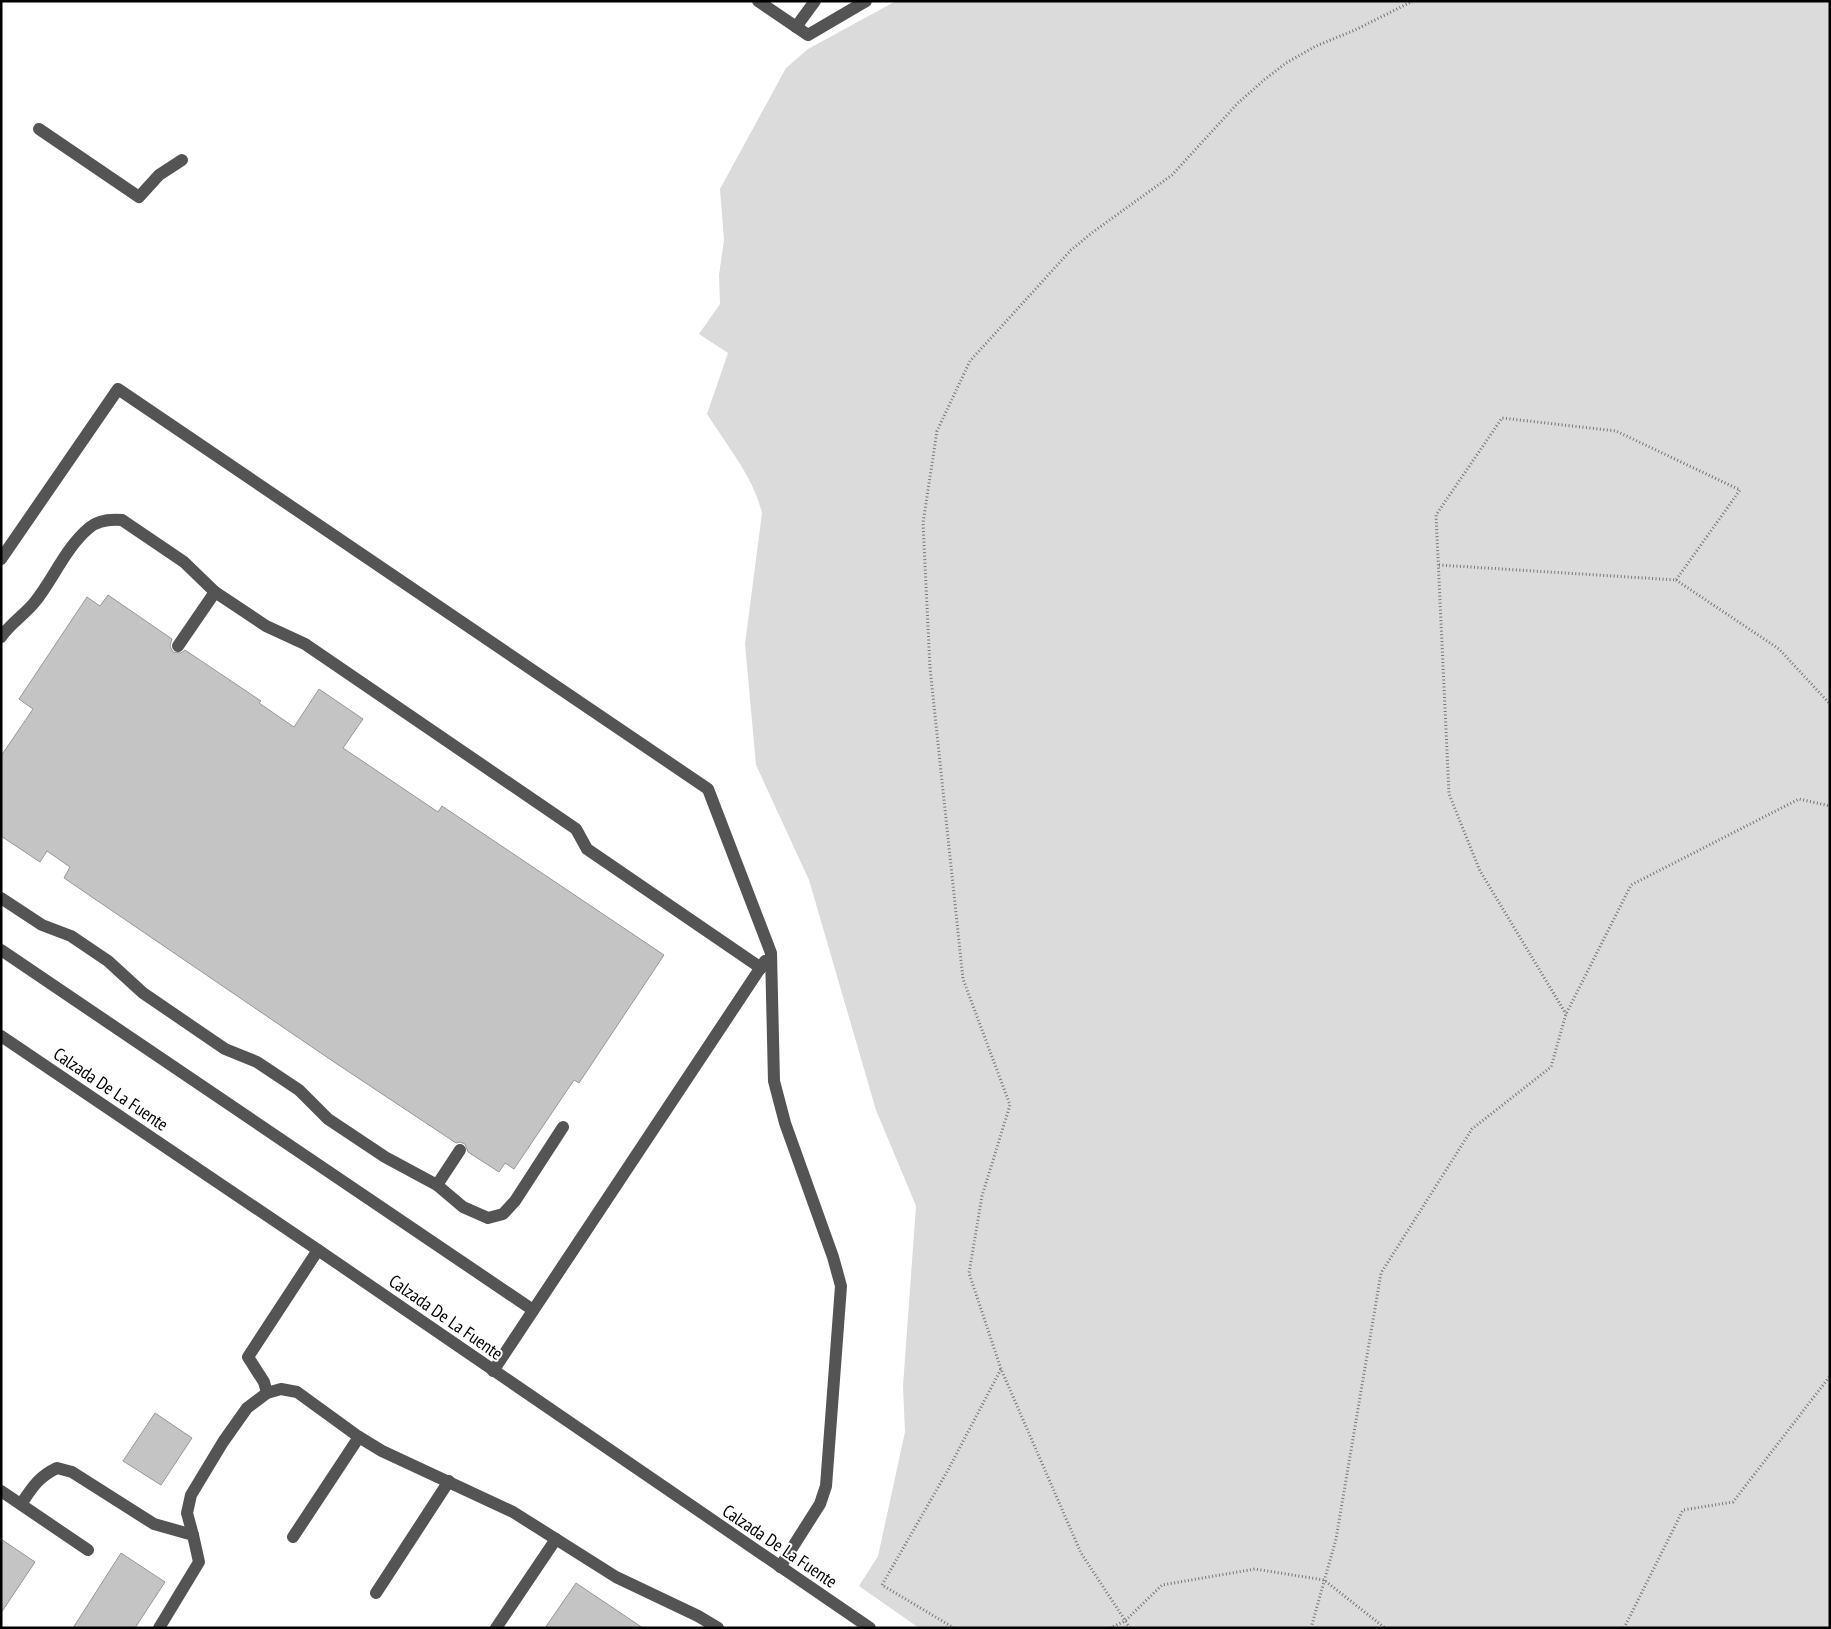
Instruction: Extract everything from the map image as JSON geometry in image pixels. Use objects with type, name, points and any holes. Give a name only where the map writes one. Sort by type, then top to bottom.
[{"type":"street","points":[[758,1],[808,34],[866,1]]},
{"type":"street","points":[[796,26],[815,1]]},
{"type":"street","points":[[39,129],[139,197],[159,175],[182,160]]},
{"type":"street","points":[[1,559],[118,389],[708,789],[771,953],[774,1081],[788,1131],[833,1257],[841,1286],[826,1486],[820,1504],[780,1567]]},
{"type":"street","points":[[1,637],[33,604],[75,544],[89,528],[110,519],[122,520],[184,562],[215,592],[266,626],[305,644],[568,823],[576,829],[587,849],[761,968]]},
{"type":"street","points":[[178,646],[215,592]]},
{"type":"street","points":[[1,898],[42,925],[71,936],[108,961],[151,999],[225,1049],[257,1062],[299,1090],[328,1119],[385,1157],[437,1185],[463,1207],[488,1218],[503,1214],[515,1201],[563,1126]]},
{"type":"street","points":[[1,950],[533,1310]]},
{"type":"street","points":[[493,1371],[771,953]]},
{"type":"street","name":"Calzada De La Fuente","points":[[1,1036],[318,1250],[870,1628]]},
{"type":"street","points":[[437,1185],[460,1150]]},
{"type":"street","points":[[267,1393],[264,1382],[248,1357],[318,1250]]},
{"type":"street","points":[[159,1628],[199,1562],[188,1513],[191,1495],[223,1442],[247,1408],[267,1393],[281,1389],[297,1392],[359,1437],[382,1451],[513,1512],[616,1577],[698,1616],[718,1628]]},
{"type":"street","points":[[293,1538],[359,1437]]},
{"type":"street","points":[[21,1504],[44,1474],[57,1468],[72,1472],[154,1524],[193,1535]]},
{"type":"street","points":[[376,1594],[449,1481]]},
{"type":"street","points":[[1,1491],[88,1550]]},
{"type":"street","points":[[496,1628],[556,1539]]},
{"type":"path","points":[[1130,1628],[1081,1553],[1001,1369],[969,1273],[982,1196],[1010,1105],[964,979],[934,707],[930,668],[924,523],[937,431],[970,361],[1071,250],[1172,175],[1238,103],[1264,80],[1316,46],[1355,30],[1413,1]]},
{"type":"path","points":[[1566,1014],[1480,871],[1449,794],[1436,515],[1502,418],[1616,431],[1740,490],[1676,580]]},
{"type":"path","points":[[1438,565],[1676,580],[1778,649],[1830,704]]},
{"type":"path","points":[[1311,1628],[1336,1539],[1381,1273],[1472,1129],[1551,1067],[1566,1014],[1631,885],[1799,799],[1830,806]]},
{"type":"path","points":[[954,1628],[882,1586],[948,1470],[1001,1369]]},
{"type":"path","points":[[1624,1628],[1683,1510],[1733,1502],[1830,1376]]},
{"type":"path","points":[[1110,1628],[1125,1621],[1162,1585],[1255,1569],[1324,1580],[1385,1628]]},
{"type":"shaded area","points":[[896,1],[1830,1],[1830,1628],[919,1628],[859,1586],[878,1556],[905,1432],[903,1386],[916,1206],[876,1110],[809,880],[756,765],[745,644],[762,513],[758,499],[746,474],[707,414],[728,353],[699,334],[720,304],[719,275],[724,240],[720,189],[786,68],[808,49]]},
{"type":"building","points":[[108,595],[172,639],[170,646],[173,652],[181,653],[185,650],[261,701],[259,703],[294,727],[319,689],[363,719],[343,748],[438,812],[442,806],[664,955],[579,1083],[574,1080],[514,1169],[505,1163],[499,1172],[468,1152],[465,1144],[456,1143],[334,1062],[64,878],[70,867],[47,851],[40,862],[1,836],[1,756],[33,709],[19,699],[87,597],[100,606]]},
{"type":"building","points":[[155,1413],[192,1438],[161,1485],[123,1461]]},
{"type":"building","points":[[1,1539],[35,1562],[1,1613]]},
{"type":"building","points":[[121,1553],[165,1582],[135,1628],[73,1628]]},
{"type":"building","points":[[576,1583],[643,1628],[545,1628]]}]
